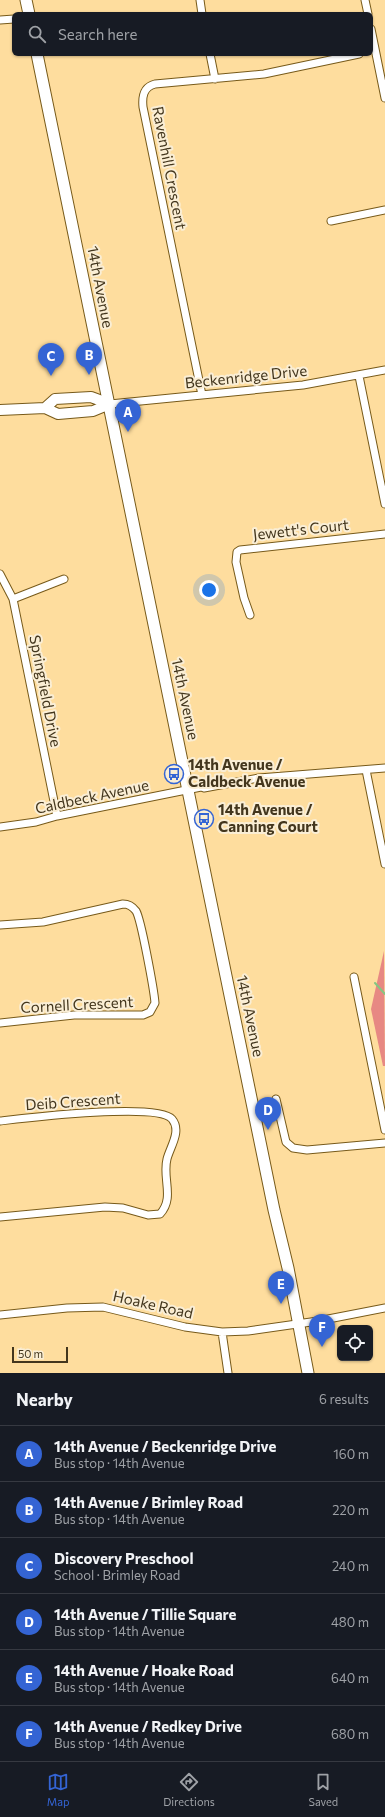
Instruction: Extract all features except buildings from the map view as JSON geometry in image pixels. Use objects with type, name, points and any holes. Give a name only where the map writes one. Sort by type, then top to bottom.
[{"type":"main road","points":[[26,0],[29,12]]},
{"type":"main road","name":"14th Avenue","points":[[37,56],[308,1373]]},
{"type":"main road","points":[[45,408],[55,400],[91,397],[110,404]]},
{"type":"main road","points":[[0,410],[45,408],[58,414],[93,411],[110,404]]},
{"type":"street","points":[[200,0],[202,12]]},
{"type":"street","points":[[365,0],[368,12]]},
{"type":"street","points":[[0,20],[12,19]]},
{"type":"street","points":[[373,51],[385,98]]},
{"type":"street","points":[[210,56],[215,79]]},
{"type":"street","name":"Ravenhill Crescent","points":[[202,395],[142,98],[145,90],[149,86],[155,84],[264,74],[350,56]]},
{"type":"street","points":[[331,221],[385,210]]},
{"type":"street","name":"Beckenridge Drive","points":[[110,404],[303,385],[359,376],[385,370]]},
{"type":"street","points":[[359,376],[385,504]]},
{"type":"street","name":"Jewett's Court","points":[[250,615],[244,598],[236,562],[237,552],[240,550],[385,534]]},
{"type":"street","name":"Springfield Drive","points":[[0,574],[13,599],[57,816]]},
{"type":"street","points":[[13,599],[64,579]]},
{"type":"street","name":"Caldbeck Avenue","points":[[0,826],[36,822],[57,816],[200,787],[204,788],[259,778],[385,768]]},
{"type":"street","points":[[366,770],[385,864]]},
{"type":"street","name":"Cornell Crescent","points":[[0,925],[43,922],[123,904],[129,904],[136,911],[140,924],[155,1003],[150,1012],[143,1015],[74,1015],[0,1023]]},
{"type":"street","points":[[354,977],[385,1130]]},
{"type":"street","points":[[276,1099],[286,1142],[293,1148],[307,1150],[385,1143]]},
{"type":"street","name":"Deib Crescent","points":[[0,1121],[116,1110],[167,1114],[175,1123],[176,1134],[165,1167],[168,1192],[167,1205],[160,1214],[148,1215],[123,1208],[105,1207],[0,1217]]},
{"type":"street","points":[[254,1113],[278,1111]]},
{"type":"street","name":"Hoake Road","points":[[0,1315],[66,1308],[103,1307],[185,1327],[222,1332],[248,1331],[299,1324],[385,1308]]},
{"type":"street","points":[[222,1332],[228,1373]]},
{"type":"shaded area","points":[[384,951],[385,1066],[383,1066],[371,1009]]},
{"type":"waterway","points":[[375,983],[385,994]]},
{"type":"place","name":"14th Avenue / Brimley Road","points":[[89,375]]},
{"type":"place","name":"Discovery Preschool","points":[[51,376]]},
{"type":"place","name":"14th Avenue / Beckenridge Drive","points":[[128,432]]},
{"type":"place","name":"14th Avenue / Caldbeck Avenue","points":[[174,774]]},
{"type":"place","name":"14th Avenue / Canning Court","points":[[204,819]]},
{"type":"place","name":"14th Avenue / Tillie Square","points":[[268,1130]]},
{"type":"place","name":"14th Avenue / Hoake Road","points":[[281,1304]]},
{"type":"place","name":"14th Avenue / Redkey Drive","points":[[322,1347]]}]
